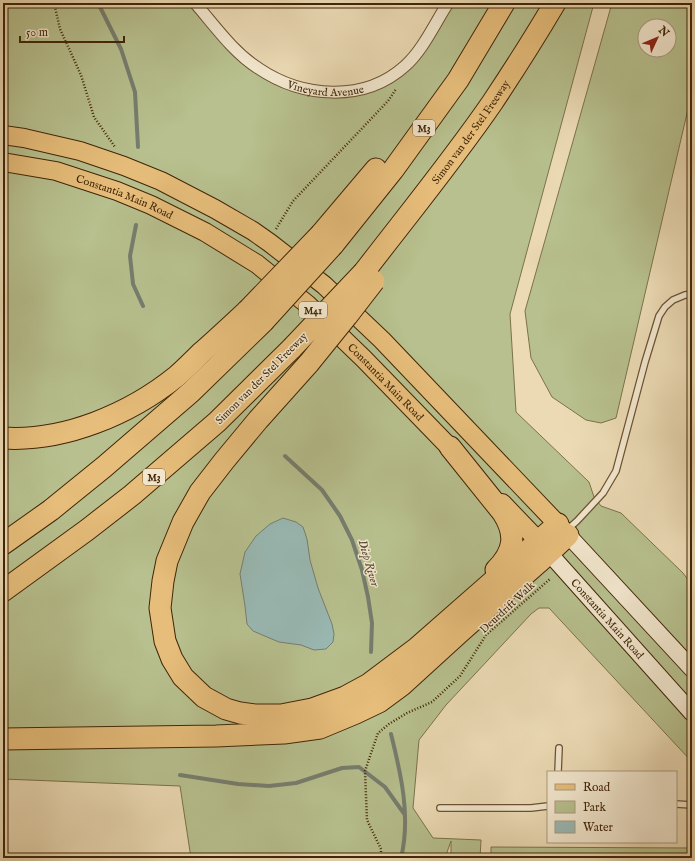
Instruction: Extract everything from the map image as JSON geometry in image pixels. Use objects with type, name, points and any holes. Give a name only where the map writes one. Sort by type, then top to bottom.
[{"type":"highway","points":[[3,544],[50,510],[104,467],[191,392],[256,316],[327,239],[472,38],[503,3]]},
{"type":"highway","name":"Simon van der Stel Freeway","points":[[3,591],[87,530],[132,495],[217,422],[292,348],[369,276],[411,226],[445,168],[492,102],[556,3]]},
{"type":"highway","points":[[369,276],[347,316],[309,363],[224,461],[200,492],[183,522],[167,561],[160,608],[165,642],[172,659],[183,677],[204,697],[226,710],[262,715],[281,715],[312,709],[345,697],[369,684],[417,648],[460,610],[544,547]]},
{"type":"highway","points":[[3,438],[16,439],[54,435],[82,428],[120,412],[148,397],[256,316]]},
{"type":"highway","points":[[450,447],[503,513],[510,525],[512,538],[510,550],[502,564],[471,596],[460,610]]},
{"type":"highway","points":[[3,739],[276,734],[320,728],[380,702],[402,685],[563,530]]},
{"type":"main road","name":"M41","points":[[3,135],[24,138],[80,151],[155,178],[215,208],[270,243],[324,285],[382,340],[563,530],[692,669]]},
{"type":"main road","name":"Constantia Main Road","points":[[3,162],[56,171],[117,191],[151,205],[205,232],[262,268],[307,304],[364,359],[450,447],[544,547],[692,713]]},
{"type":"street","name":"Vineyard Avenue","points":[[195,3],[225,38],[243,56],[258,68],[271,76],[294,86],[333,93],[350,92],[377,84],[389,78],[405,66],[417,53],[448,3]]},
{"type":"lane","points":[[563,530],[577,521],[603,493],[616,472],[645,362],[659,316],[665,307],[673,300],[692,294]]},
{"type":"lane","points":[[558,771],[559,748]]},
{"type":"lane","points":[[677,804],[692,805]]},
{"type":"lane","points":[[440,808],[531,808],[547,806]]},
{"type":"path","points":[[54,3],[60,28],[81,75],[94,117],[118,152]]},
{"type":"path","points":[[274,233],[293,201],[388,101],[399,83]]},
{"type":"path","name":"Deurdrift Walk","points":[[381,858],[381,849],[368,820],[365,771],[378,733],[407,713],[432,702],[460,676],[486,635],[550,578]]},
{"type":"green space","points":[[3,3],[195,3],[225,38],[289,84],[349,92],[405,66],[448,3],[594,3],[510,314],[516,412],[589,482],[594,497],[601,506],[621,513],[683,573],[692,585],[692,762],[549,608],[539,608],[531,614],[446,705],[419,740],[413,808],[433,838],[481,840],[480,858],[451,858],[451,841],[445,858],[191,858],[180,786],[3,779]]},
{"type":"green space","points":[[612,3],[692,3],[692,92],[616,418],[601,423],[586,420],[552,397],[531,358],[525,311]]},
{"type":"green space","points":[[491,847],[692,848],[692,858],[491,858]]},
{"type":"water","points":[[283,518],[296,522],[303,527],[307,539],[310,560],[334,634],[333,642],[326,649],[314,650],[301,645],[279,642],[253,631],[247,624],[240,574],[245,552],[256,536],[270,524]]},
{"type":"waterway","name":"Diep River","points":[[98,3],[121,49],[135,92],[138,147]]},
{"type":"waterway","name":"Diep River","points":[[136,225],[130,256],[133,284],[143,306]]},
{"type":"waterway","name":"Diep River","points":[[285,456],[322,490],[340,516],[352,540],[362,570],[368,597],[372,623],[371,652]]},
{"type":"waterway","name":"Diep River","points":[[391,734],[404,796],[405,827],[401,858]]},
{"type":"waterway","points":[[180,775],[238,784],[269,786],[296,783],[342,768],[359,767],[385,787],[405,815]]}]
